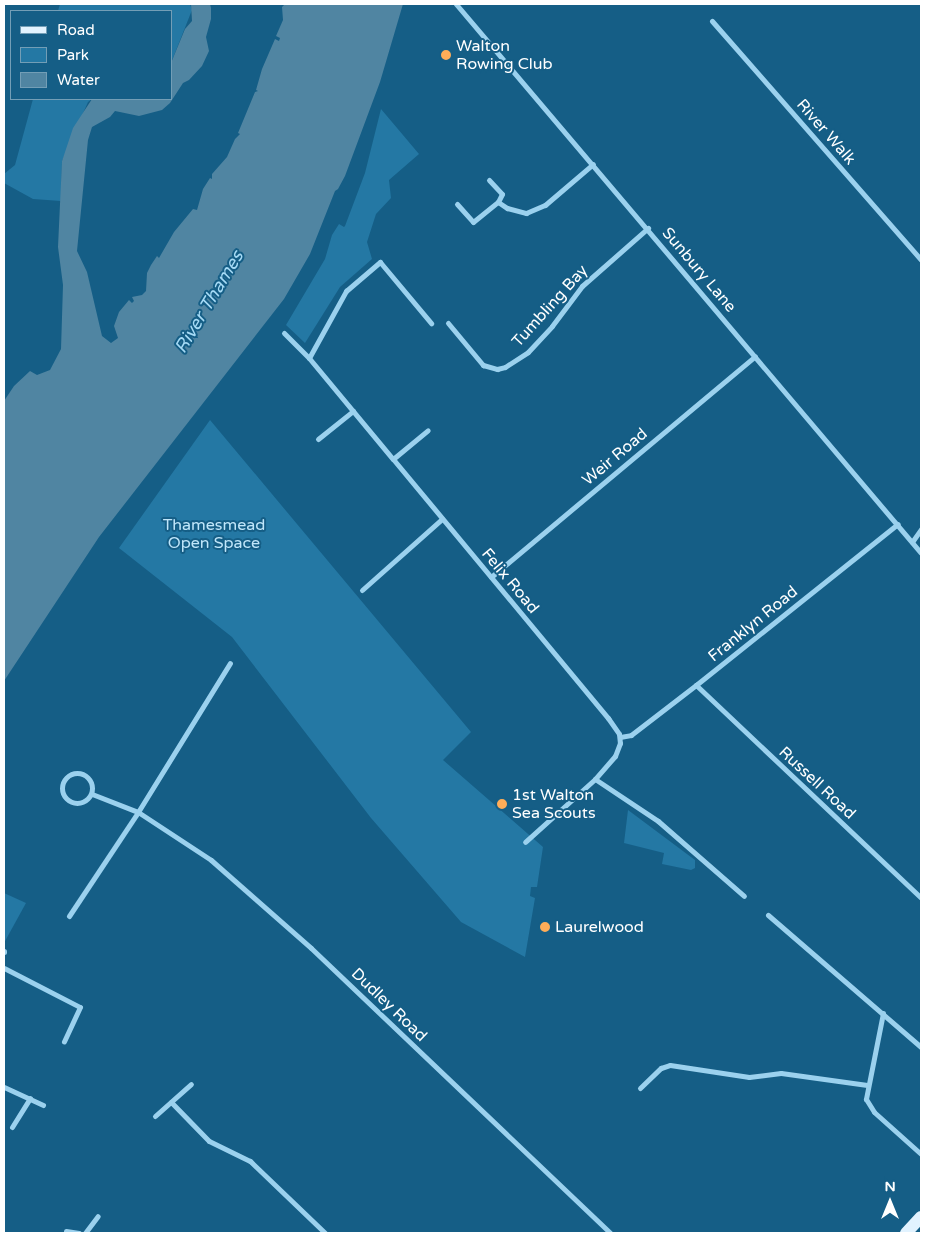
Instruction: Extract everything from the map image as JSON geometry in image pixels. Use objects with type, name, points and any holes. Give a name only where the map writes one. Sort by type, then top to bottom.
[{"type":"main road","points":[[906,1233],[921,1217]]},
{"type":"street","name":"Sunbury Lane","points":[[456,4],[648,228],[921,553]]},
{"type":"street","name":"River Walk","points":[[712,21],[921,260]]},
{"type":"street","points":[[498,202],[520,213],[533,211],[545,205],[593,164]]},
{"type":"street","points":[[457,204],[473,222],[498,202],[502,194],[489,180]]},
{"type":"street","name":"Tumbling Bay","points":[[448,323],[483,365],[497,369],[505,367],[528,352],[552,326],[582,286],[648,228]]},
{"type":"street","points":[[309,358],[346,291],[380,262],[431,323]]},
{"type":"street","name":"Felix Road","points":[[284,333],[309,358],[393,458],[608,718],[620,738]]},
{"type":"street","name":"Weir Road","points":[[491,577],[755,356]]},
{"type":"street","points":[[318,439],[353,411]]},
{"type":"street","points":[[393,458],[428,430]]},
{"type":"street","points":[[362,590],[442,519]]},
{"type":"street","name":"Franklyn Road","points":[[620,738],[631,735],[696,685],[898,524]]},
{"type":"street","points":[[912,542],[921,529]]},
{"type":"street","points":[[69,916],[138,812],[230,663]]},
{"type":"street","name":"Russell Road","points":[[696,685],[921,898]]},
{"type":"street","points":[[525,842],[595,779],[615,756],[620,738]]},
{"type":"street","points":[[80,773],[89,778],[92,783],[92,794],[84,802],[69,801],[63,793],[63,782],[70,775],[80,773]]},
{"type":"street","points":[[595,779],[658,822],[744,896]]},
{"type":"street","name":"Dudley Road","points":[[92,794],[138,812],[211,860],[304,942],[610,1233]]},
{"type":"street","points":[[768,916],[921,1047]]},
{"type":"street","points":[[4,968],[80,1007],[64,1042]]},
{"type":"street","points":[[882,1013],[867,1085],[866,1093],[869,1106],[921,1154]]},
{"type":"street","points":[[640,1088],[661,1068],[670,1066],[749,1077],[781,1073],[867,1085]]},
{"type":"street","points":[[156,1116],[191,1084]]},
{"type":"street","points":[[4,1087],[43,1105]]},
{"type":"street","points":[[12,1127],[30,1098]]},
{"type":"street","points":[[171,1102],[209,1141],[250,1161],[325,1233]]},
{"type":"street","points":[[85,1233],[98,1216]]},
{"type":"street","points":[[66,1231],[79,1233]]},
{"type":"green space","points":[[60,4],[190,4],[192,10],[172,60],[172,10],[58,10]]},
{"type":"green space","points":[[33,100],[91,100],[88,102],[62,161],[61,201],[33,199],[4,183],[4,174],[15,165]]},
{"type":"green space","points":[[381,109],[419,154],[389,180],[391,198],[376,214],[367,242],[372,259],[340,287],[305,343],[286,325],[325,259],[332,235],[339,224],[345,226],[365,173]]},
{"type":"green space","name":"Thamesmead Open Space","points":[[210,420],[471,732],[443,760],[543,847],[537,887],[531,887],[530,896],[535,898],[525,957],[461,922],[371,818],[232,637],[119,548]]},
{"type":"green space","points":[[628,810],[695,860],[695,868],[691,870],[662,864],[664,853],[624,843]]},
{"type":"green space","points":[[4,893],[26,903],[4,943]]},
{"type":"water","points":[[191,4],[210,4],[211,19],[206,37],[209,51],[202,66],[189,80],[183,83],[172,100],[172,61],[185,29],[192,21]]},
{"type":"water","name":"River Thames","points":[[285,4],[403,4],[380,82],[345,176],[335,191],[310,254],[284,299],[99,537],[4,681],[4,401],[14,386],[30,371],[37,375],[50,370],[61,349],[63,285],[58,247],[62,161],[73,128],[91,100],[172,100],[162,110],[139,116],[115,111],[110,117],[92,127],[88,140],[77,251],[87,272],[102,336],[111,343],[118,338],[114,326],[119,312],[129,300],[132,303],[134,301],[132,297],[142,295],[146,291],[147,273],[151,265],[157,256],[159,258],[174,232],[193,209],[197,210],[203,189],[210,178],[212,179],[212,174],[227,157],[235,139],[240,134],[238,133],[255,92],[258,91],[256,90],[262,69],[275,39],[279,41],[280,38],[276,36],[283,20],[282,7]]},
{"type":"place","name":"Walton Rowing Club","points":[[446,55]]},
{"type":"place","name":"1st Walton Sea Scouts","points":[[502,804]]},
{"type":"place","name":"Laurelwood","points":[[545,927]]}]
